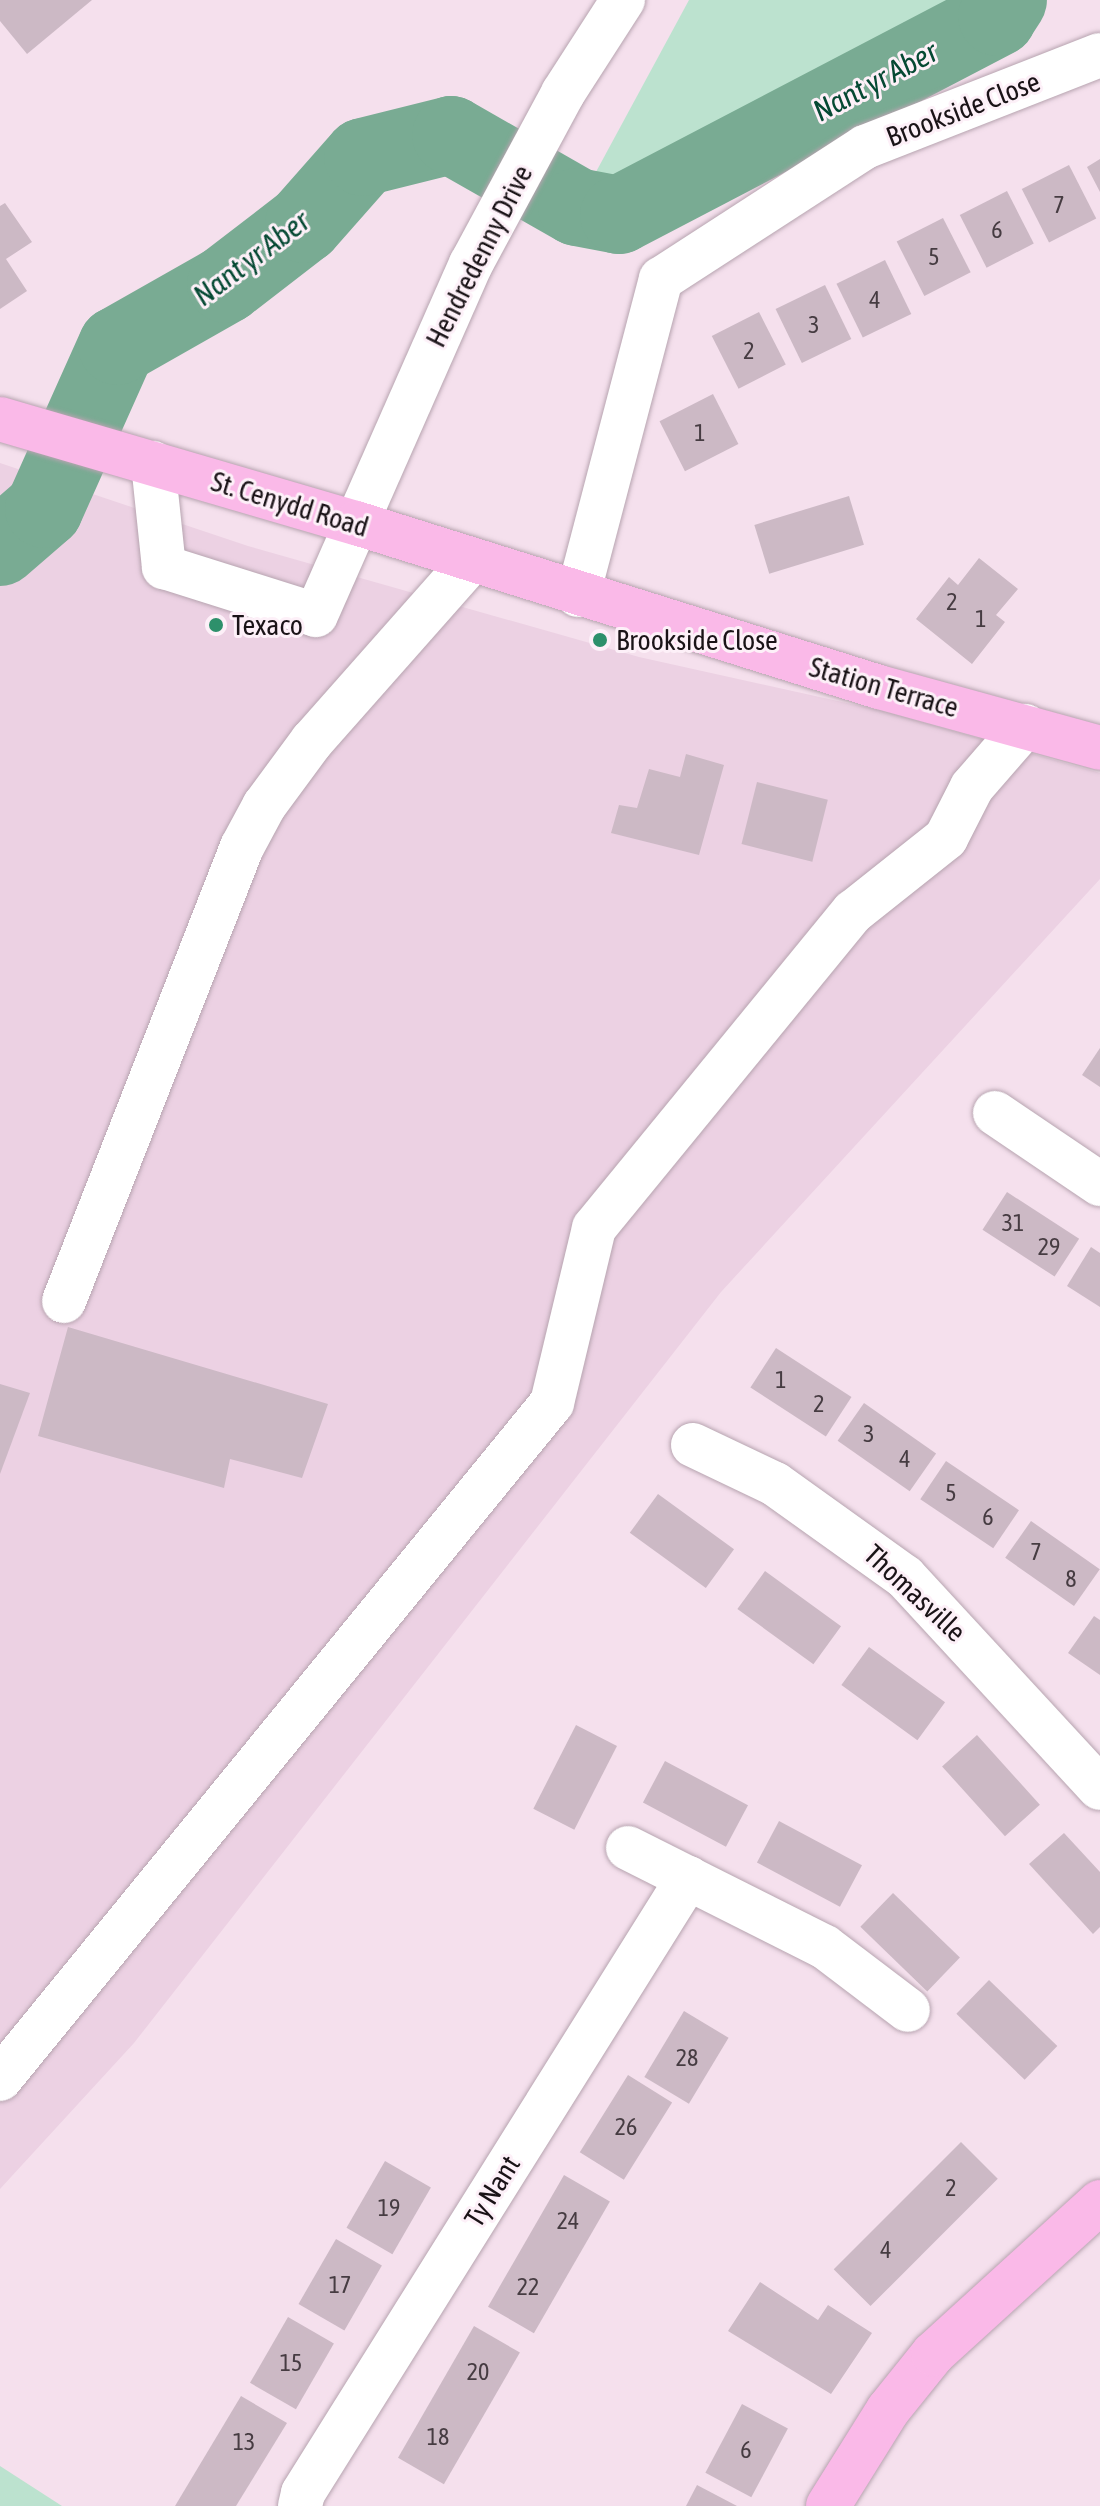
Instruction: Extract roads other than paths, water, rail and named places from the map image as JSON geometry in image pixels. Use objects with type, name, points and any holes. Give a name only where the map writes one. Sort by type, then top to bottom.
[{"type":"main road","name":"St. Cenydd Road","points":[[0,419],[356,523],[578,595]]},
{"type":"main road","name":"Station Terrace","points":[[578,595],[1100,748]]},
{"type":"main road","points":[[828,2506],[888,2410],[933,2354],[1100,2202]]},
{"type":"street","name":"Hendredenny Drive","points":[[153,463],[164,567],[316,615],[471,264],[563,93],[623,0]]},
{"type":"street","name":"Brookside Close","points":[[578,595],[661,279],[865,147],[1100,55]]},
{"type":"street","points":[[64,1301],[236,862],[264,806],[312,741],[471,561]]},
{"type":"street","points":[[0,2079],[552,1403],[594,1228],[853,912],[946,838],[972,787],[1025,726]]},
{"type":"street","points":[[995,1113],[1100,1184]]},
{"type":"street","name":"Thomasville","points":[[693,1445],[775,1484],[905,1577],[1100,1788]]},
{"type":"street","points":[[628,1848],[825,1947],[908,2010]]},
{"type":"street","name":"Ty Nant","points":[[300,2506],[303,2493],[688,1878]]},
{"type":"waterway","name":"Nant yr Aber","points":[[0,547],[44,509],[117,346],[226,284],[304,224],[363,157],[451,135],[577,207],[619,215],[997,17],[1008,0]]},
{"type":"place","name":"Texaco","points":[[216,625]]},
{"type":"place","name":"Brookside Close","points":[[600,640]]}]
